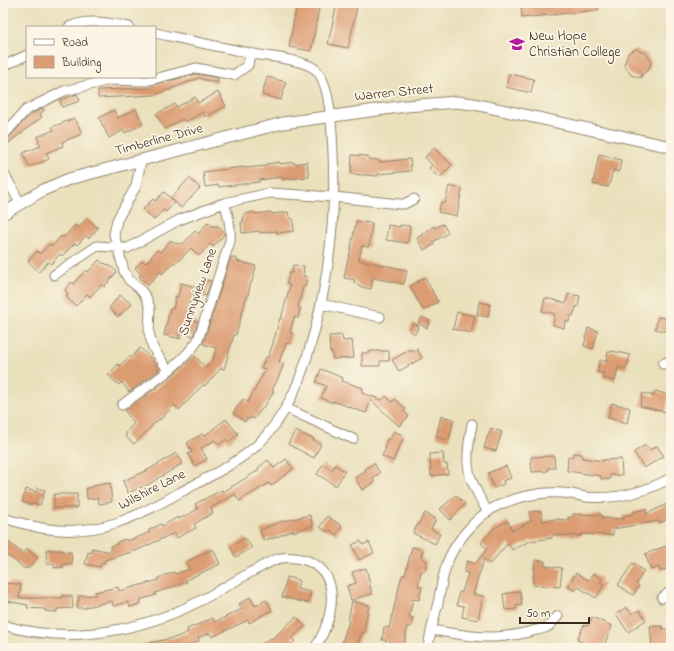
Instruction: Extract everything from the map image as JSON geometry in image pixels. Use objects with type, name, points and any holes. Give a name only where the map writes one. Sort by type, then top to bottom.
[{"type":"street","points":[[71,26],[77,23],[94,21],[123,26]]},
{"type":"street","points":[[156,33],[306,64],[316,69],[323,79],[327,90],[330,115]]},
{"type":"street","points":[[3,136],[26,110],[64,91],[110,80],[146,81],[196,68],[234,76],[248,65],[250,53]]},
{"type":"street","points":[[3,66],[26,55]]},
{"type":"street","name":"Warren Street","points":[[330,115],[456,102],[496,108],[671,147]]},
{"type":"street","name":"Timberline Drive","points":[[3,214],[43,190],[69,179],[283,123],[330,115]]},
{"type":"street","name":"Wilshire Lane","points":[[3,518],[37,528],[68,530],[105,526],[135,517],[239,458],[254,447],[279,420],[293,393],[308,355],[321,304],[331,246],[334,197],[330,115]]},
{"type":"street","points":[[141,161],[136,186],[117,220],[114,234],[124,271],[129,280],[142,292],[150,308],[149,333],[153,348],[168,370]]},
{"type":"street","points":[[3,174],[20,203]]},
{"type":"street","points":[[54,275],[97,246],[128,248],[179,220],[224,203],[270,193],[334,197],[400,204],[404,204],[414,199]]},
{"type":"street","name":"Sunnyview Lane","points":[[122,405],[191,351],[198,340],[230,242],[231,228],[224,203]]},
{"type":"street","points":[[321,304],[380,317]]},
{"type":"street","points":[[286,408],[353,438]]},
{"type":"street","points":[[472,424],[468,445],[468,467],[472,484],[488,512]]},
{"type":"street","points":[[428,648],[444,572],[450,557],[462,539],[488,512],[523,496],[543,493],[563,493],[587,497],[607,498],[632,495],[653,488],[671,478]]},
{"type":"street","points":[[3,625],[46,634],[81,634],[130,628],[147,624],[197,603],[270,562],[282,558],[303,560],[316,566],[326,575],[331,589],[330,612],[325,629],[315,648]]},
{"type":"street","points":[[662,598],[671,591]]},
{"type":"street","points":[[432,630],[461,635],[504,636],[545,628],[549,626],[558,616]]},
{"type":"building","points":[[297,3],[320,3],[311,51],[289,47]]},
{"type":"building","points":[[337,3],[358,3],[348,48],[328,44]]},
{"type":"building","points":[[521,3],[598,3],[598,10],[522,18]]},
{"type":"building","points":[[637,48],[639,51],[646,53],[651,61],[649,70],[642,74],[641,78],[631,75],[624,65],[628,53]]},
{"type":"building","points":[[196,74],[218,78],[217,83],[199,78],[155,95],[98,98],[98,90],[150,88],[161,83]]},
{"type":"building","points":[[509,74],[534,79],[531,93],[506,87]]},
{"type":"building","points":[[267,77],[286,82],[281,100],[262,95]]},
{"type":"building","points":[[218,92],[226,106],[205,117],[203,112],[185,122],[183,119],[165,129],[156,114],[175,104],[177,107],[195,97],[198,103]]},
{"type":"building","points":[[77,94],[80,101],[62,107],[60,100]]},
{"type":"building","points":[[43,108],[44,110],[40,115],[42,117],[6,145],[3,142],[7,140],[26,119]]},
{"type":"building","points":[[136,109],[143,124],[125,133],[124,130],[109,138],[99,118],[114,110],[118,118]]},
{"type":"building","points":[[75,118],[82,134],[62,142],[63,146],[46,153],[49,159],[29,167],[23,153],[41,146],[37,137],[54,130],[52,127]]},
{"type":"building","points":[[434,148],[452,165],[439,178],[429,168],[432,165],[425,157]]},
{"type":"building","points":[[599,154],[621,160],[619,172],[613,170],[608,187],[593,184]]},
{"type":"building","points":[[352,155],[368,156],[368,159],[379,160],[379,162],[410,159],[411,171],[378,174],[378,176],[351,174]]},
{"type":"building","points":[[280,162],[280,164],[294,162],[294,164],[307,162],[309,177],[282,179],[282,177],[259,180],[259,182],[219,187],[219,185],[205,187],[203,172],[266,166],[266,164]]},
{"type":"building","points":[[189,178],[200,188],[181,208],[171,198]]},
{"type":"building","points":[[449,186],[462,189],[457,216],[438,212],[441,202],[445,203]]},
{"type":"building","points":[[164,192],[175,202],[166,212],[163,210],[154,220],[143,209],[153,199],[155,201]]},
{"type":"building","points":[[254,212],[255,214],[271,212],[272,214],[288,212],[289,217],[293,219],[294,231],[277,233],[277,231],[260,233],[260,231],[242,233],[241,222],[243,222],[244,214]]},
{"type":"building","points":[[87,218],[98,228],[89,238],[86,236],[77,245],[75,243],[62,256],[60,254],[51,264],[48,262],[39,272],[28,261],[37,251],[40,254],[49,244],[52,246],[61,236],[63,238],[75,225],[78,228]]},
{"type":"building","points":[[356,221],[372,223],[369,247],[362,246],[359,260],[407,270],[404,284],[373,278],[371,289],[358,286],[358,284],[354,283],[355,280],[344,278]]},
{"type":"building","points":[[208,222],[213,227],[214,225],[216,227],[217,225],[224,232],[224,235],[213,247],[210,244],[199,256],[191,248],[176,264],[174,262],[162,274],[160,272],[148,285],[139,277],[141,275],[135,268],[143,260],[145,263],[147,262],[157,250],[160,252],[171,240],[176,244],[180,243],[182,245],[195,231],[198,234]]},
{"type":"building","points":[[443,224],[448,233],[433,242],[435,244],[424,250],[417,238],[434,226],[435,228]]},
{"type":"building","points":[[388,225],[400,227],[400,225],[410,226],[408,243],[386,240]]},
{"type":"building","points":[[231,257],[237,259],[237,261],[256,266],[236,335],[234,335],[224,369],[221,368],[205,386],[203,385],[179,410],[174,405],[134,444],[125,436],[134,423],[125,411],[167,380],[195,356],[206,368],[213,360],[216,348],[203,344]]},
{"type":"building","points":[[99,260],[104,264],[108,264],[117,272],[104,287],[102,284],[90,297],[87,294],[76,306],[67,298],[68,297],[66,295],[68,293],[65,290],[71,282],[73,284],[86,270],[88,272]]},
{"type":"building","points":[[293,265],[304,266],[303,276],[307,277],[298,307],[300,308],[298,318],[294,317],[290,332],[292,333],[289,344],[286,343],[279,362],[284,363],[272,390],[274,391],[254,419],[251,417],[249,420],[247,418],[245,422],[233,413],[243,399],[248,402],[266,369],[261,368],[266,357],[268,357],[280,318],[281,319],[290,285],[287,284],[289,273],[292,273]]},
{"type":"building","points":[[425,277],[438,302],[423,310],[410,286]]},
{"type":"building","points":[[205,280],[211,281],[206,296],[201,295]]},
{"type":"building","points":[[181,283],[196,287],[193,301],[190,301],[186,318],[198,322],[193,336],[180,332],[178,336],[181,339],[164,335],[170,309],[173,309],[176,296],[178,297]]},
{"type":"building","points":[[568,294],[580,296],[578,307],[576,307],[573,316],[570,316],[569,322],[565,321],[564,328],[553,325],[555,314],[542,311],[545,298],[566,303]]},
{"type":"building","points":[[120,295],[132,304],[118,317],[109,308]]},
{"type":"building","points":[[479,302],[490,304],[488,317],[477,315]]},
{"type":"building","points":[[457,312],[475,316],[471,333],[453,329]]},
{"type":"building","points":[[422,317],[430,321],[427,328],[418,323]]},
{"type":"building","points":[[658,317],[671,319],[671,332],[655,329]]},
{"type":"building","points":[[413,323],[419,326],[415,334],[409,330]]},
{"type":"building","points":[[588,328],[598,331],[593,349],[584,346]]},
{"type":"building","points":[[342,335],[343,341],[352,340],[354,358],[333,359],[332,352],[330,352],[329,336]]},
{"type":"building","points":[[140,348],[150,357],[159,370],[129,392],[122,382],[119,385],[108,375],[118,364],[120,366],[129,356],[131,358]]},
{"type":"building","points":[[411,349],[412,352],[417,349],[422,358],[399,371],[392,360]]},
{"type":"building","points":[[370,351],[389,351],[389,361],[380,361],[380,366],[362,366],[362,353],[370,353]]},
{"type":"building","points":[[612,351],[630,355],[626,369],[618,367],[615,381],[602,378],[604,373],[597,372],[600,360],[606,362],[608,352]]},
{"type":"building","points":[[321,369],[343,378],[342,381],[363,388],[362,393],[382,400],[386,396],[392,402],[395,399],[406,409],[404,411],[409,416],[399,426],[371,400],[366,413],[321,398],[326,386],[316,382]]},
{"type":"building","points":[[655,391],[669,395],[666,412],[640,406],[643,393],[654,396]]},
{"type":"building","points":[[612,403],[630,408],[627,423],[608,418]]},
{"type":"building","points":[[441,416],[454,419],[449,440],[436,437]]},
{"type":"building","points":[[226,419],[238,434],[229,442],[226,439],[219,445],[215,440],[201,448],[207,459],[195,466],[188,454],[192,452],[187,443],[202,434],[204,436]]},
{"type":"building","points":[[491,428],[502,432],[496,451],[484,448]]},
{"type":"building","points":[[295,431],[314,439],[313,440],[321,444],[314,458],[288,444]]},
{"type":"building","points":[[394,431],[404,436],[393,461],[382,456],[386,448],[384,447],[388,438],[390,439]]},
{"type":"building","points":[[646,445],[650,450],[657,446],[664,456],[644,468],[634,452]]},
{"type":"building","points":[[176,453],[183,463],[149,484],[128,493],[123,481],[150,469]]},
{"type":"building","points":[[443,453],[444,464],[447,464],[448,474],[431,476],[430,454]]},
{"type":"building","points":[[573,453],[582,454],[582,458],[603,461],[621,459],[622,475],[610,475],[610,479],[601,479],[601,476],[567,471],[568,457],[573,457]]},
{"type":"building","points":[[554,456],[555,468],[548,468],[548,471],[532,472],[531,457]]},
{"type":"building","points":[[286,459],[293,469],[271,486],[269,483],[239,501],[235,494],[211,508],[213,513],[194,524],[196,528],[177,538],[174,533],[138,550],[105,560],[104,563],[101,563],[100,567],[85,564],[88,552],[92,553],[92,548],[111,552],[110,546],[117,544],[117,542],[136,538],[150,532],[149,530],[161,524],[162,526],[178,517],[179,519],[198,509],[195,504],[222,490],[223,492],[259,470],[258,468],[268,460],[274,468]]},
{"type":"building","points":[[374,463],[380,473],[372,478],[375,482],[362,490],[355,478],[366,471],[365,469]]},
{"type":"building","points":[[323,464],[332,470],[335,465],[345,471],[336,486],[317,474]]},
{"type":"building","points":[[506,466],[511,478],[503,481],[504,484],[494,488],[488,473]]},
{"type":"building","points":[[110,483],[112,502],[99,504],[98,498],[87,499],[86,488]]},
{"type":"building","points":[[37,488],[45,490],[40,505],[33,503],[32,505],[22,502],[26,489],[36,492]]},
{"type":"building","points":[[54,494],[77,494],[77,508],[54,508]]},
{"type":"building","points":[[456,495],[465,504],[450,520],[440,509]]},
{"type":"building","points":[[671,502],[671,517],[660,523],[658,521],[613,529],[613,535],[552,535],[552,538],[530,541],[512,550],[508,543],[490,564],[484,559],[473,594],[483,596],[478,620],[462,617],[464,606],[457,605],[459,592],[462,592],[468,573],[464,572],[467,561],[475,564],[487,549],[481,543],[493,529],[508,521],[512,531],[531,521],[529,512],[541,511],[543,521],[556,519],[568,520],[568,517],[573,517],[573,514],[602,515],[602,518],[624,519],[623,516],[633,514],[633,512],[646,509],[647,514]]},
{"type":"building","points":[[425,513],[436,519],[431,529],[440,534],[435,544],[413,533]]},
{"type":"building","points":[[310,515],[313,526],[293,532],[293,530],[264,541],[260,530],[280,522]]},
{"type":"building","points":[[327,516],[342,526],[336,535],[330,530],[328,532],[320,527]]},
{"type":"building","points":[[3,537],[23,554],[27,549],[38,558],[28,569],[27,567],[25,569],[10,557],[3,555]]},
{"type":"building","points":[[245,538],[252,548],[236,557],[230,547]]},
{"type":"building","points":[[361,541],[363,545],[369,542],[374,553],[359,560],[352,545]]},
{"type":"building","points":[[666,546],[671,557],[671,567],[660,571],[659,567],[651,570],[645,554]]},
{"type":"building","points":[[412,547],[423,550],[421,557],[427,561],[425,571],[421,571],[418,586],[422,587],[419,600],[413,599],[409,617],[413,618],[411,627],[407,626],[404,648],[385,648],[386,640],[382,640],[384,627],[389,628],[402,575],[405,575]]},
{"type":"building","points":[[213,549],[220,564],[186,580],[187,582],[140,600],[141,604],[130,607],[128,602],[113,606],[112,601],[86,608],[77,608],[79,596],[96,595],[95,592],[118,587],[119,591],[159,580],[158,578],[174,572],[175,574],[190,569],[186,562]]},
{"type":"building","points":[[46,550],[63,550],[63,552],[71,552],[72,564],[63,564],[63,567],[54,568],[54,564],[47,564]]},
{"type":"building","points":[[535,560],[545,561],[545,566],[562,568],[560,587],[533,585]]},
{"type":"building","points":[[633,563],[644,571],[636,584],[639,586],[633,595],[618,585]]},
{"type":"building","points":[[366,568],[372,594],[351,600],[347,586],[356,583],[352,572]]},
{"type":"building","points":[[576,573],[588,580],[593,573],[602,579],[600,582],[604,584],[596,598],[578,587],[575,591],[568,587]]},
{"type":"building","points":[[287,577],[299,580],[297,589],[311,592],[308,603],[282,597]]},
{"type":"building","points":[[3,583],[21,585],[19,598],[62,598],[62,596],[72,596],[73,608],[57,609],[57,612],[45,611],[45,609],[27,608],[28,605],[7,601],[8,596],[3,595]]},
{"type":"building","points":[[520,591],[522,605],[516,606],[517,609],[505,610],[503,594]]},
{"type":"building","points":[[250,597],[255,606],[266,600],[272,610],[249,623],[248,620],[212,637],[210,633],[198,638],[199,641],[182,648],[141,648],[141,645],[177,637],[188,632],[187,629],[213,618],[215,622],[242,609],[239,604]]},
{"type":"building","points":[[352,601],[369,605],[363,634],[361,633],[356,648],[345,648],[341,645],[349,621]]},
{"type":"building","points":[[626,607],[632,614],[639,610],[646,620],[628,632],[616,614]]},
{"type":"building","points":[[296,617],[305,626],[292,638],[295,641],[288,648],[255,648],[271,638],[272,639]]},
{"type":"building","points":[[592,617],[612,626],[603,648],[595,648],[577,640],[584,625],[588,626]]},
{"type":"building","points":[[650,626],[662,626],[663,629],[671,629],[671,645],[652,647]]},
{"type":"place","name":"New Hope Christian College","points":[[517,44]]}]
